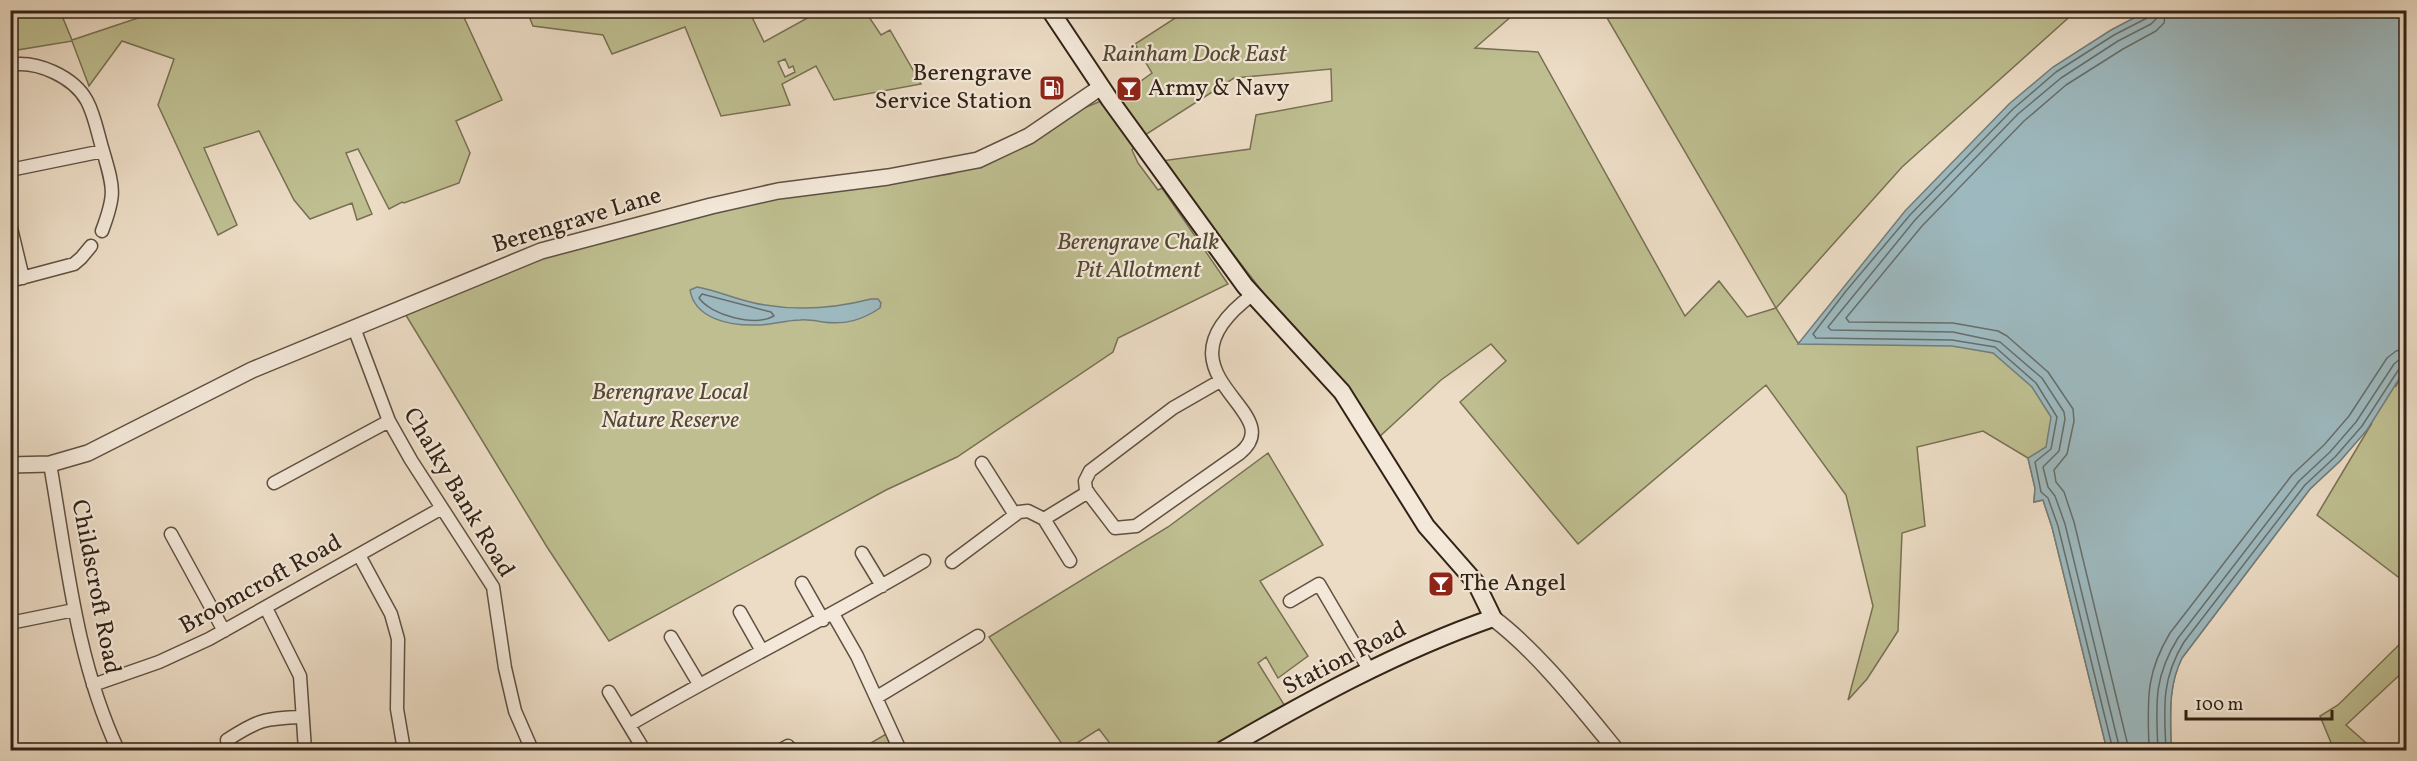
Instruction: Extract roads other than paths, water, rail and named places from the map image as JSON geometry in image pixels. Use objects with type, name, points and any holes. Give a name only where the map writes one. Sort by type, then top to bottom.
[{"type":"main road","points":[[1050,10],[1101,87],[1252,296],[1313,359],[1345,397],[1426,526],[1476,582],[1493,618]]},
{"type":"main road","name":"Station Road","points":[[1223,750],[1370,671],[1456,631],[1493,618]]},
{"type":"street","points":[[10,66],[23,63],[44,68],[76,87],[87,101],[113,188],[111,209],[102,231]]},
{"type":"street","name":"Berengrave Lane","points":[[10,465],[50,464],[88,453],[252,370],[514,260],[570,242],[778,191],[888,177],[978,160],[1025,139],[1101,87]]},
{"type":"street","points":[[10,170],[103,151]]},
{"type":"street","points":[[10,224],[17,279],[74,264],[91,246]]},
{"type":"street","points":[[1220,381],[1173,408],[1090,471],[1085,482],[1088,492],[1114,528],[1136,526],[1243,451],[1251,439],[1251,423],[1220,381],[1213,356],[1216,333],[1228,315],[1252,296]]},
{"type":"street","name":"Chalky Bank Road","points":[[354,328],[389,421],[493,587],[514,711],[532,750]]},
{"type":"street","points":[[274,483],[389,421]]},
{"type":"street","points":[[982,463],[1015,515]]},
{"type":"street","name":"Childscroft Road","points":[[50,464],[81,646],[118,750]]},
{"type":"street","points":[[1044,519],[1088,492]]},
{"type":"street","name":"Broomcroft Road","points":[[93,685],[165,659],[224,631],[442,508]]},
{"type":"street","points":[[952,562],[1019,512],[1028,511],[1044,519],[1070,561]]},
{"type":"street","points":[[172,534],[224,631]]},
{"type":"street","points":[[862,553],[882,586]]},
{"type":"street","points":[[359,555],[391,614],[398,639],[397,709],[404,750]]},
{"type":"street","points":[[629,725],[699,684],[828,617],[924,561]]},
{"type":"street","points":[[801,583],[857,656],[900,750]]},
{"type":"street","points":[[1290,601],[1319,584],[1370,671]]},
{"type":"street","points":[[266,608],[300,676],[305,750]]},
{"type":"street","points":[[10,623],[74,610]]},
{"type":"street","points":[[740,612],[762,651]]},
{"type":"street","points":[[1493,618],[1506,628],[1559,683],[1616,750]]},
{"type":"street","points":[[877,697],[978,636]]},
{"type":"street","points":[[665,652],[674,641],[699,684]]},
{"type":"street","points":[[609,692],[644,750]]},
{"type":"street","points":[[225,740],[253,723],[270,718],[302,717]]},
{"type":"street","points":[[781,750],[788,746],[791,750]]},
{"type":"water","points":[[2149,10],[2406,11],[2406,368],[2367,430],[2340,461],[2310,489],[2182,658],[2172,692],[2171,750],[2107,750],[2052,527],[2043,500],[2034,502],[2035,488],[2028,458],[2046,447],[2051,417],[2032,387],[1993,353],[1952,346],[1798,344],[1905,211],[2009,104],[2053,67],[2111,30]]},
{"type":"water","points":[[697,287],[756,304],[778,307],[818,308],[871,299],[878,299],[881,303],[880,308],[873,312],[846,322],[803,320],[748,325],[726,322],[707,315],[693,300],[690,290]]},
{"type":"place","name":"Berengrave Service Station","points":[[1052,88]]},
{"type":"place","name":"Army & Navy","points":[[1129,89]]},
{"type":"place","name":"The Angel","points":[[1441,584]]},
{"type":"park label","name":"Rainham Dock East","points":[[1194,55]]},
{"type":"park label","name":"Berengrave Chalk Pit Allotment","points":[[1138,257]]},
{"type":"park label","name":"Berengrave Local Nature Reserve","points":[[670,407]]}]
